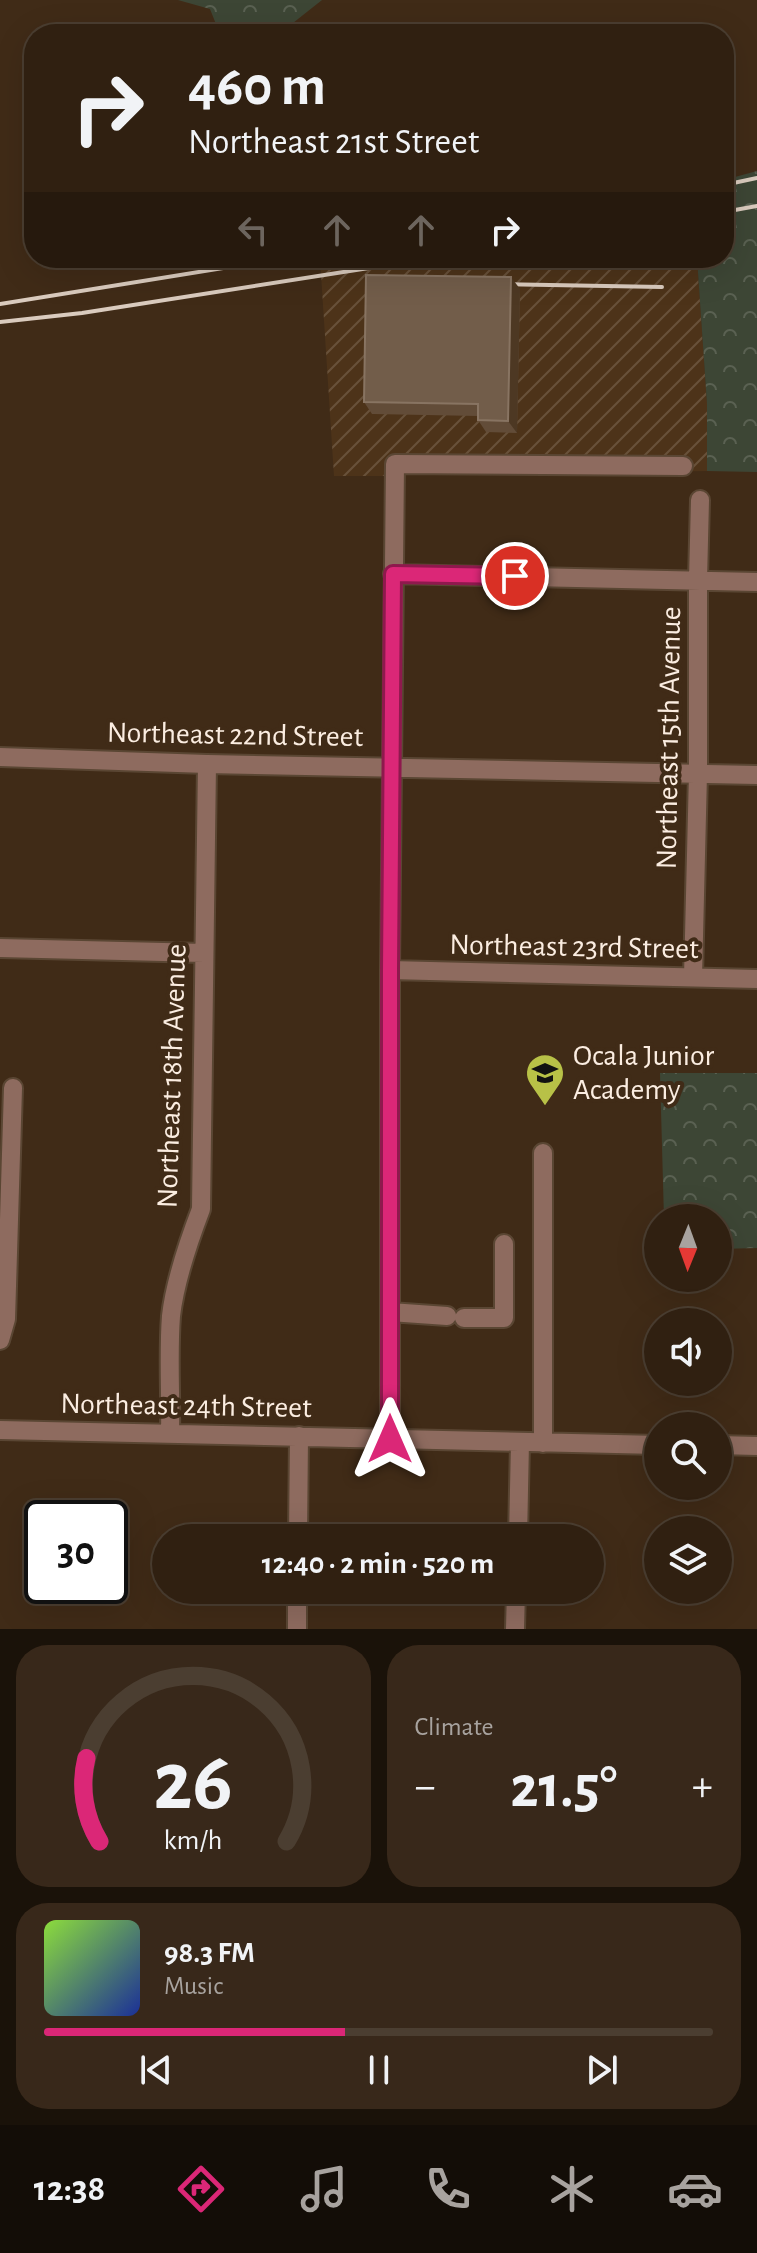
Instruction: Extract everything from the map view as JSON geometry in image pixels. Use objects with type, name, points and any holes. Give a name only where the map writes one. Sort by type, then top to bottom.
[{"type":"street","points":[[390,1439],[390,970],[395,464],[683,466]]},
{"type":"street","name":"Northeast 15th Avenue","points":[[693,977],[700,500]]},
{"type":"street","points":[[393,574],[757,582]]},
{"type":"street","name":"Northeast 22nd Street","points":[[0,757],[757,775]]},
{"type":"street","name":"Northeast 18th Avenue","points":[[170,1434],[171,1317],[191,1233],[201,1209],[207,764]]},
{"type":"street","points":[[0,948],[204,953]]},
{"type":"street","name":"Northeast 23rd Street","points":[[390,970],[757,979]]},
{"type":"street","points":[[0,1340],[6,1319],[13,1088]]},
{"type":"street","points":[[543,1153],[543,1443]]},
{"type":"street","points":[[390,1312],[504,1318],[504,1244]]},
{"type":"street","name":"Northeast 24th Street","points":[[0,1430],[644,1445]]},
{"type":"street","points":[[298,1524],[299,1436]]},
{"type":"street","points":[[518,1524],[520,1442]]},
{"type":"street","points":[[732,1445],[757,1446]]},
{"type":"street","points":[[297,1604],[297,1629]]},
{"type":"street","points":[[515,1629],[516,1604]]},
{"type":"shaded area","points":[[321,268],[698,268],[707,404],[707,471],[401,475],[401,457],[389,457],[388,476],[334,476]]},
{"type":"green space","points":[[178,0],[322,0],[292,24],[216,24],[210,9]]},
{"type":"green space","points":[[757,171],[757,472],[707,471],[707,404],[698,268],[734,268],[734,177]]},
{"type":"green space","points":[[660,1073],[757,1073],[757,1248],[732,1249],[732,1204],[664,1204]]},
{"type":"building","points":[[366,275],[511,277],[508,421],[478,420],[478,404],[364,402]]},
{"type":"railway","points":[[734,183],[757,178]]},
{"type":"railway","points":[[734,210],[757,206]]},
{"type":"railway","points":[[0,304],[224,268]]},
{"type":"railway","points":[[0,322],[82,313],[369,268]]},
{"type":"railway","points":[[495,284],[662,287]]},
{"type":"place","name":"Ocala Junior Academy","points":[[545,1107]]},
{"type":"route","points":[[390,1439],[393,574],[515,576]]}]
